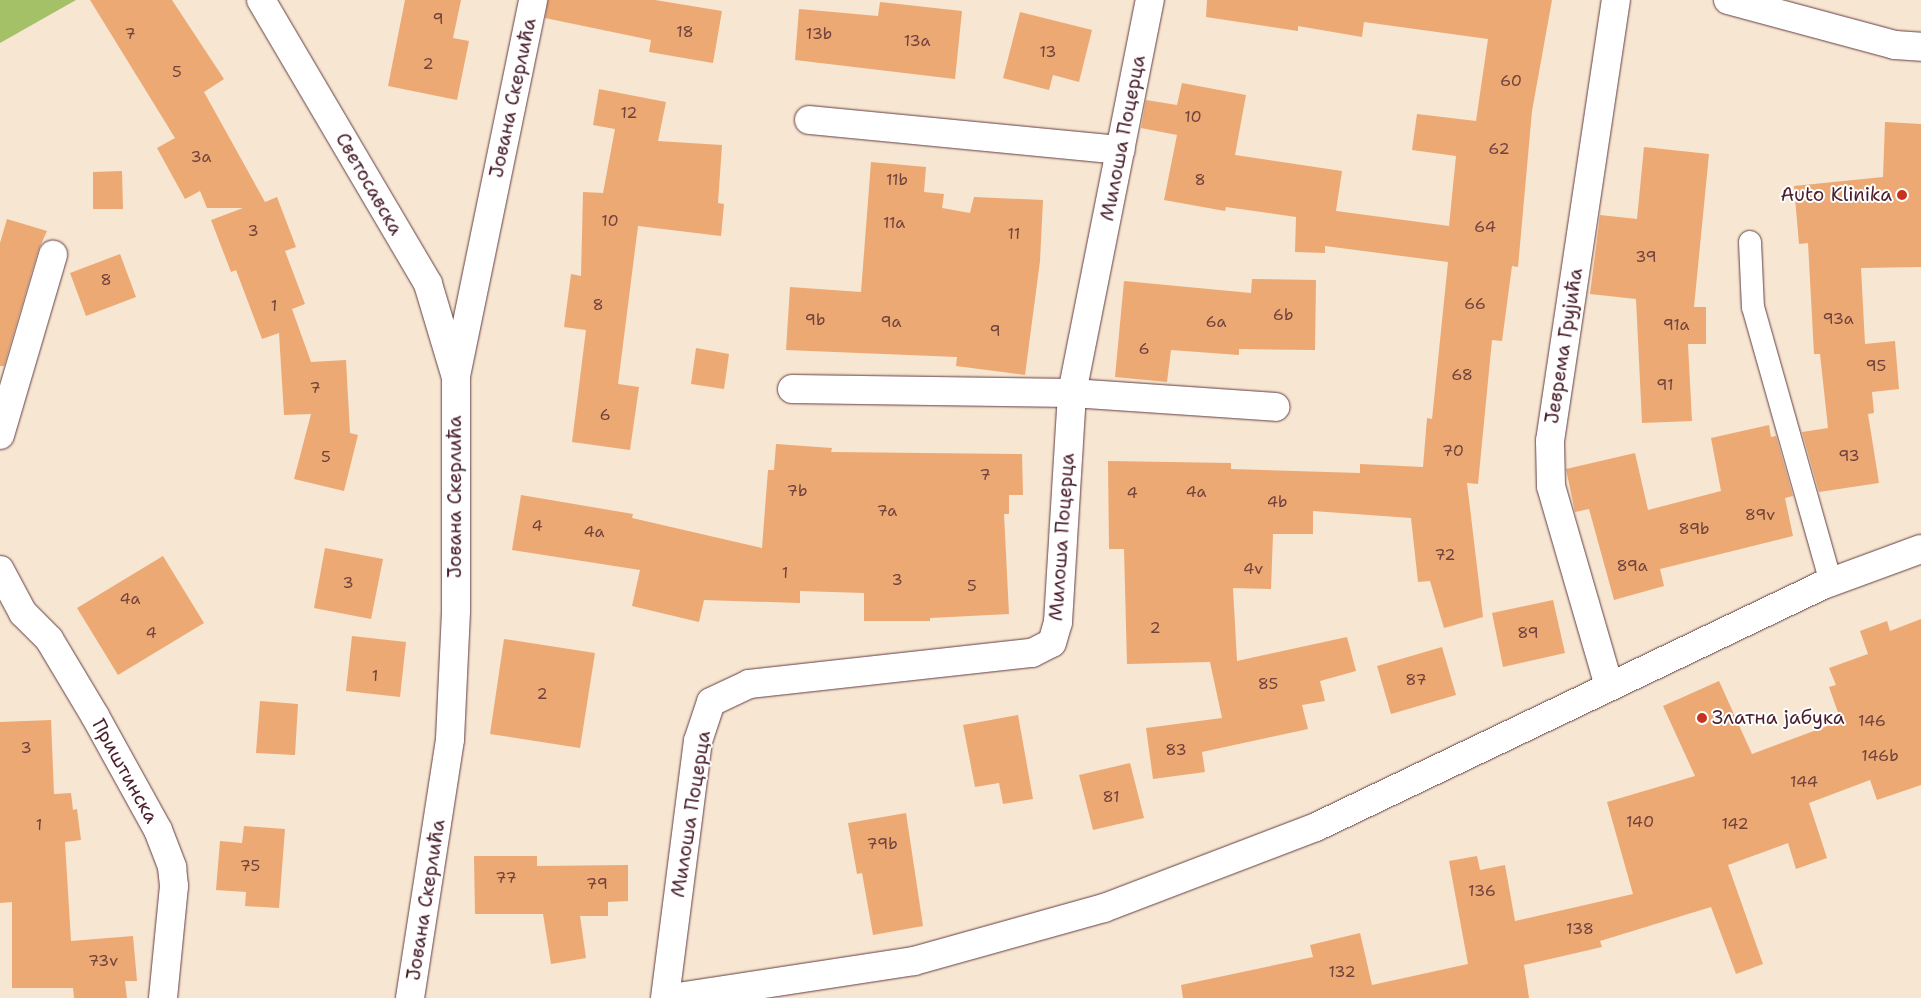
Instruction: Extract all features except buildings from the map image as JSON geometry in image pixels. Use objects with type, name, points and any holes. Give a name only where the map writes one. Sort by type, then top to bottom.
[{"type":"street","name":"Светосавска","points":[[261,0],[428,284],[456,376]]},
{"type":"street","name":"Јована Скерлића","points":[[410,998],[450,739],[456,610],[456,376],[533,0]]},
{"type":"street","name":"Милоша Поцерца","points":[[665,998],[698,741],[711,702],[749,684],[1032,653],[1052,643],[1058,622],[1072,393],[1150,0]]},
{"type":"street","name":"Јеврема Грујића","points":[[1609,686],[1551,486],[1550,441],[1616,0]]},
{"type":"street","points":[[1728,0],[1895,45],[1921,47]]},
{"type":"street","points":[[809,120],[1120,150]]},
{"type":"street","points":[[0,435],[53,255]]},
{"type":"street","points":[[792,389],[1072,393],[1276,407]]},
{"type":"street","points":[[672,998],[914,961],[1104,908],[1316,827],[1831,582],[1921,550]]},
{"type":"street","name":"Приштинска","points":[[0,570],[11,612],[49,640],[95,716],[158,830],[172,867],[174,886],[163,998]]},
{"type":"lane","points":[[1750,242],[1753,308],[1831,582]]},
{"type":"green space","points":[[0,0],[76,0],[0,43]]},
{"type":"place","name":"Auto Klinika","points":[[1902,195]]},
{"type":"place","name":"Златна јабука","points":[[1702,718]]}]
